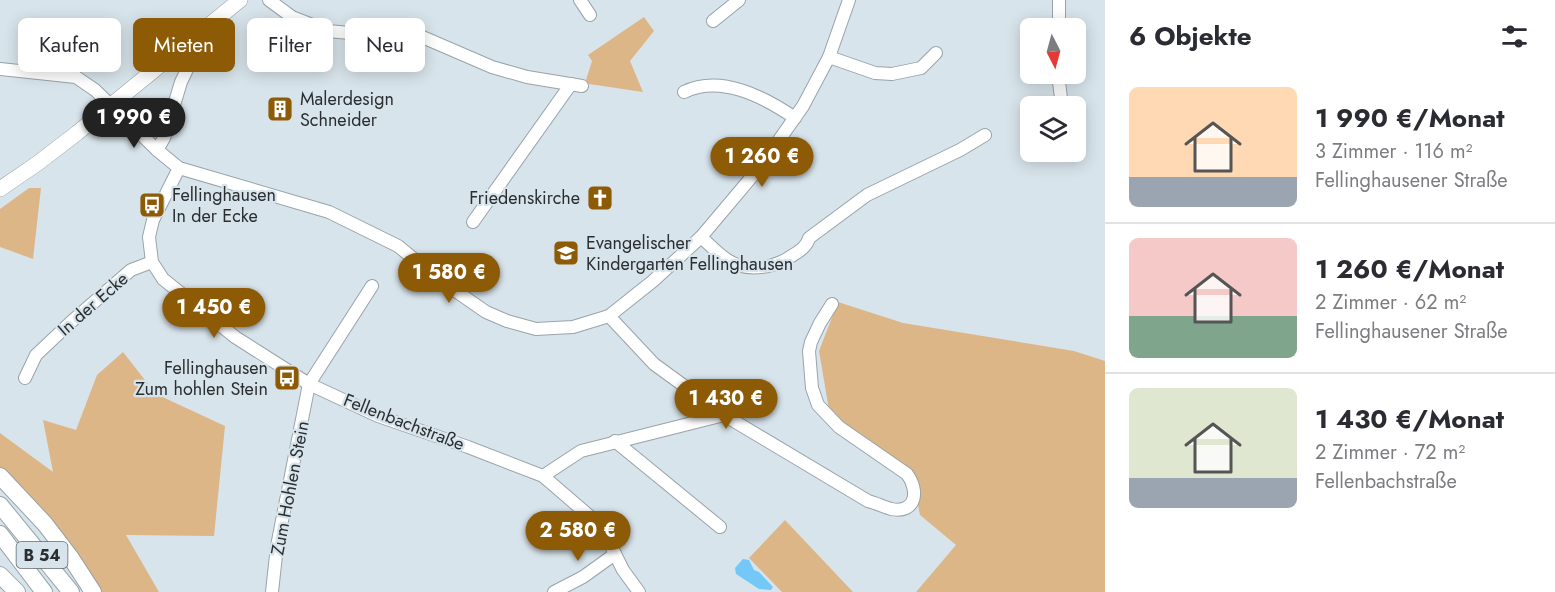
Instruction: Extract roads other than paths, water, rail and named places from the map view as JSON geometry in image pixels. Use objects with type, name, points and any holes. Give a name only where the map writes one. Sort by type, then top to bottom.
[{"type":"highway","points":[[0,476],[45,524],[93,592]]},
{"type":"highway","name":"B 54","points":[[0,505],[71,592]]},
{"type":"highway","name":"B 54","points":[[0,534],[44,592]]},
{"type":"highway","points":[[0,575],[17,592]]},
{"type":"main road","points":[[218,18],[240,0]]},
{"type":"main road","points":[[0,189],[38,163],[151,72]]},
{"type":"street","points":[[269,0],[292,17],[328,31],[420,36],[492,67],[527,77],[576,86],[473,222]]},
{"type":"street","points":[[580,0],[590,15]]},
{"type":"street","points":[[713,21],[739,0]]},
{"type":"street","points":[[0,69],[76,77],[95,90],[109,106],[179,168],[329,212],[398,246],[437,278],[486,312],[507,321],[536,328],[573,327],[609,316],[653,281],[701,237],[760,166],[803,106],[828,57],[849,0]]},
{"type":"street","points":[[1059,0],[1059,18]]},
{"type":"street","points":[[828,57],[875,73],[892,74],[921,68],[936,53]]},
{"type":"street","points":[[157,150],[164,138],[186,72]]},
{"type":"street","points":[[684,92],[706,85],[729,88],[770,101],[795,118]]},
{"type":"street","points":[[701,237],[728,261],[742,266],[766,267],[777,264],[802,249],[808,244],[809,238],[867,195],[960,150],[985,135]]},
{"type":"street","points":[[152,262],[148,237],[153,220],[179,168]]},
{"type":"street","name":"In der Ecke","points":[[25,378],[36,355],[71,322],[130,270],[152,262]]},
{"type":"street","name":"Fellenbachstraße","points":[[152,262],[163,279],[236,337],[309,384],[378,416],[543,476],[601,526],[623,570],[639,592]]},
{"type":"street","points":[[309,384],[372,285]]},
{"type":"street","points":[[609,316],[654,364],[724,415],[868,501],[893,510],[903,509],[910,505],[915,495],[913,482],[907,474],[839,427],[818,405],[812,388],[809,351],[811,342],[832,304]]},
{"type":"street","name":"Zum Hohlen Stein","points":[[272,592],[277,546],[309,384]]},
{"type":"street","points":[[543,476],[581,451],[724,415]]},
{"type":"street","points":[[615,441],[720,527]]},
{"type":"street","points":[[554,592],[583,577],[615,554]]},
{"type":"water","points":[[743,559],[749,560],[754,570],[759,572],[773,587],[771,590],[759,589],[736,574],[735,568]]},
{"type":"place","name":"Malerdesign Schneider","points":[[280,109]]},
{"type":"place","name":"Friedenskirche","points":[[600,198]]},
{"type":"place","name":"Fellinghausen In der Ecke","points":[[152,205]]},
{"type":"place","name":"Evangelischer Kindergarten Fellinghausen","points":[[566,253]]},
{"type":"place","name":"Fellinghausen Zum hohlen Stein","points":[[287,378]]}]
